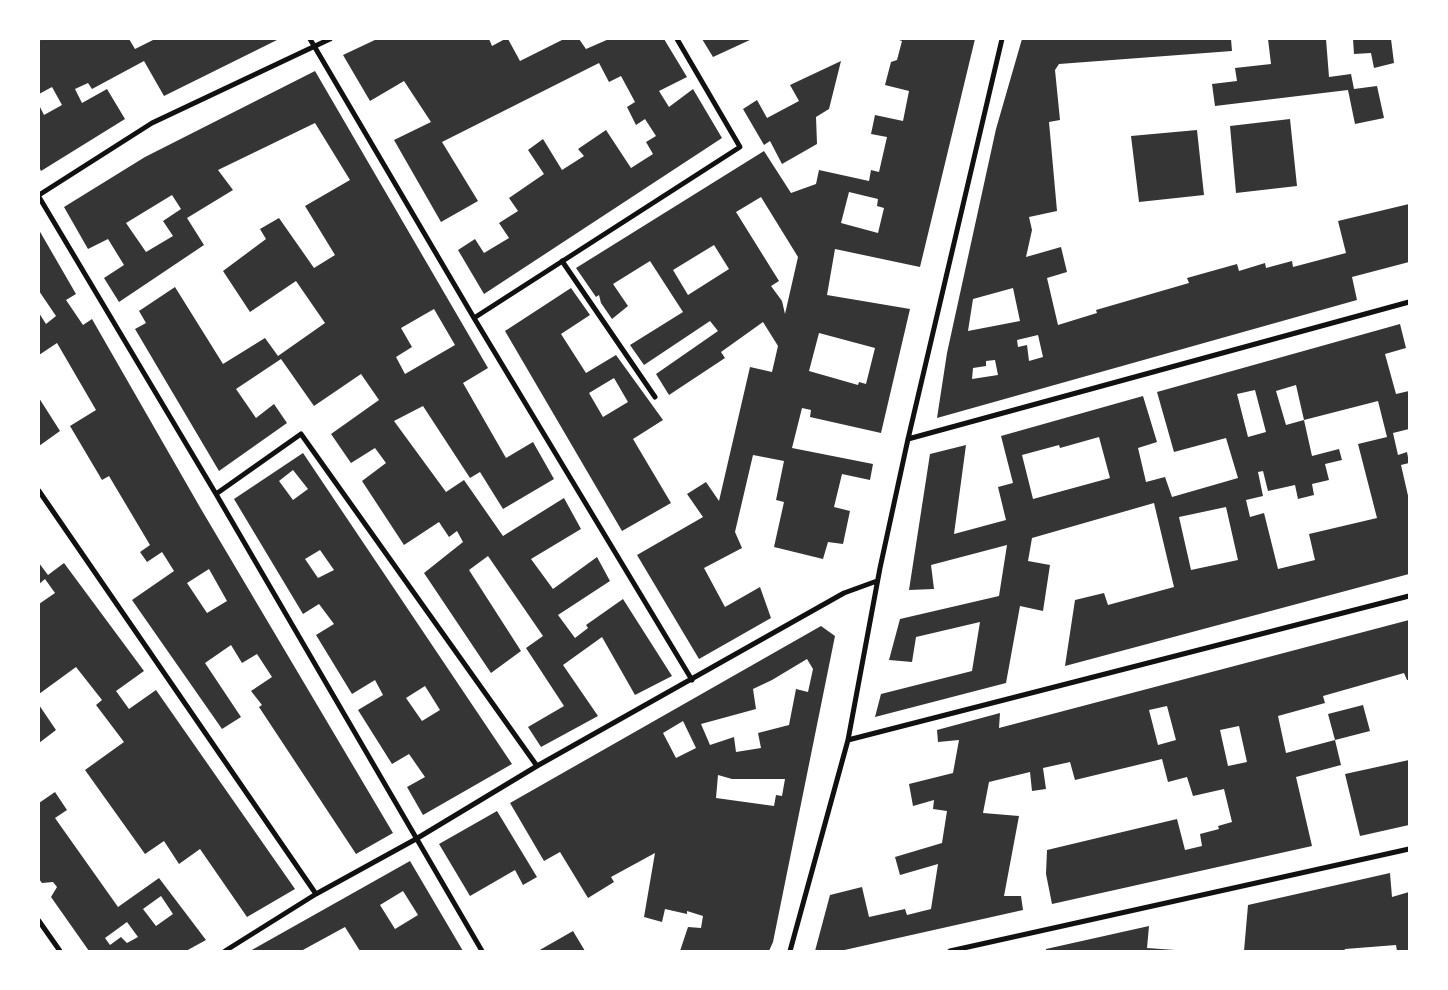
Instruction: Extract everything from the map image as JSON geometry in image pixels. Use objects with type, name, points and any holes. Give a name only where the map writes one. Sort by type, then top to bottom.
[{"type":"street","points":[[310,39],[474,318],[692,680]]},
{"type":"street","points":[[330,39],[152,123],[39,196],[216,494],[482,951]]},
{"type":"street","points":[[474,318],[740,147],[677,39]]},
{"type":"street","points":[[790,951],[848,740],[877,581],[908,439],[1002,39]]},
{"type":"street","points":[[562,261],[655,397]]},
{"type":"street","points":[[908,439],[1409,302]]},
{"type":"street","points":[[216,494],[301,434],[537,766]]},
{"type":"street","points":[[39,491],[316,894]]},
{"type":"street","points":[[225,951],[316,894],[416,839],[537,766],[844,593],[877,581]]},
{"type":"street","points":[[848,740],[1409,596]]},
{"type":"street","points":[[950,951],[1409,849]]},
{"type":"street","points":[[39,921],[60,951]]},
{"type":"building","points":[[42,39],[129,39],[135,49],[155,39],[279,39],[164,96],[144,61],[92,89],[88,83],[75,89],[82,103],[107,89],[125,119],[41,171],[39,167],[39,105],[44,115],[62,105],[52,87],[39,94],[39,41]]},
{"type":"building","points":[[377,39],[489,39],[492,46],[508,39],[520,61],[561,39],[579,39],[586,49],[609,39],[664,39],[687,77],[659,91],[669,107],[693,89],[722,138],[484,294],[458,250],[475,239],[484,253],[509,238],[499,223],[518,211],[509,198],[544,174],[528,150],[543,139],[562,170],[584,156],[578,149],[606,130],[631,168],[653,154],[646,142],[656,136],[645,119],[636,125],[627,107],[635,102],[621,76],[609,82],[599,63],[442,142],[478,201],[441,222],[394,140],[431,122],[404,81],[370,101],[343,55]]},
{"type":"building","points":[[702,39],[752,39],[713,57]]},
{"type":"building","points":[[896,39],[975,39],[920,267],[835,249],[827,295],[910,309],[881,433],[810,417],[811,410],[802,408],[792,448],[873,464],[870,480],[842,474],[834,507],[850,511],[843,544],[828,542],[823,559],[774,547],[784,502],[776,500],[784,461],[753,455],[735,532],[742,548],[704,568],[725,607],[760,587],[771,618],[699,659],[637,555],[703,517],[687,494],[706,482],[719,501],[750,367],[772,372],[778,346],[763,322],[721,352],[725,358],[669,395],[656,374],[718,331],[710,321],[644,365],[630,345],[683,312],[650,261],[613,284],[628,306],[612,319],[601,303],[599,295],[596,297],[576,268],[764,151],[791,193],[816,184],[819,170],[869,181],[871,170],[879,172],[887,137],[871,134],[875,115],[903,121],[909,91],[885,85],[891,62],[897,60],[902,41]],"holes":[[[849,192],[878,199],[877,206],[884,208],[878,233],[841,223]],[[761,197],[798,257],[785,314],[782,301],[771,286],[779,281],[736,212]],[[714,245],[729,269],[688,295],[673,270]],[[819,333],[875,348],[866,384],[859,382],[858,385],[809,371]]]},
{"type":"building","points":[[1022,39],[1231,39],[1232,51],[1059,64],[1055,70],[1060,120],[1049,122],[1057,211],[1029,217],[1032,230],[1026,257],[1061,247],[1067,272],[1047,278],[1058,325],[1097,313],[1096,310],[1189,283],[1187,278],[1237,264],[1239,271],[1265,263],[1266,268],[1292,261],[1293,267],[1346,253],[1338,221],[1409,204],[1409,262],[1352,277],[1357,300],[937,418],[947,353],[996,129]],"holes":[[[1013,288],[1020,321],[968,331],[973,299]],[[1038,335],[1043,357],[1029,361],[1027,345],[1018,347],[1017,340]],[[995,360],[998,375],[972,379],[973,368],[986,366],[986,361]]]},
{"type":"building","points":[[1268,39],[1326,39],[1329,77],[1351,74],[1354,89],[1377,86],[1384,118],[1355,124],[1348,90],[1215,106],[1212,84],[1237,81],[1235,68],[1271,64]]},
{"type":"building","points":[[1353,39],[1391,39],[1394,63],[1374,68],[1371,53],[1354,54]]},
{"type":"building","points":[[841,61],[829,109],[816,117],[817,144],[782,164],[770,141],[764,145],[743,109],[757,100],[767,118],[799,101],[790,85]]},
{"type":"building","points":[[315,71],[488,368],[463,383],[506,458],[533,442],[554,479],[503,509],[480,472],[470,478],[423,406],[394,421],[446,492],[464,480],[503,536],[564,498],[581,529],[531,559],[553,589],[597,557],[610,581],[558,615],[575,638],[588,628],[586,625],[623,599],[672,676],[635,695],[602,637],[563,665],[598,716],[541,747],[528,727],[564,706],[526,648],[543,636],[488,556],[469,570],[521,651],[491,673],[424,573],[463,542],[457,531],[449,537],[439,522],[404,545],[362,481],[386,463],[375,448],[351,463],[331,434],[379,400],[361,374],[314,406],[281,359],[236,389],[256,418],[274,404],[287,423],[219,471],[135,329],[146,323],[139,311],[175,287],[223,364],[265,338],[278,356],[325,323],[296,281],[250,312],[223,271],[266,239],[260,229],[279,218],[314,268],[335,255],[305,206],[350,180],[315,123],[218,170],[233,190],[187,218],[204,245],[119,302],[104,278],[124,265],[108,239],[88,249],[64,207],[145,157]],"holes":[[[172,195],[181,209],[163,221],[173,236],[146,252],[126,223]],[[434,309],[455,345],[405,374],[396,357],[412,347],[401,328]]]},
{"type":"building","points":[[1290,119],[1297,186],[1236,193],[1230,126]]},
{"type":"building","points":[[1197,130],[1204,195],[1139,202],[1131,136]]},
{"type":"building","points":[[39,230],[76,294],[66,300],[83,325],[92,319],[201,509],[393,833],[356,854],[259,707],[262,705],[251,691],[272,677],[257,654],[242,663],[231,645],[205,663],[241,717],[222,729],[132,600],[174,571],[162,552],[147,562],[140,552],[150,545],[109,476],[102,480],[70,426],[96,410],[57,343],[39,355],[39,313],[46,324],[56,316],[39,291]],"holes":[[[209,569],[227,601],[207,613],[187,583]]]},
{"type":"building","points":[[571,288],[590,315],[561,334],[586,373],[616,355],[663,420],[633,439],[671,503],[622,531],[505,331]],"holes":[[[614,378],[628,402],[603,417],[589,393]]]},
{"type":"building","points":[[1400,324],[1406,348],[1385,354],[1396,394],[1409,391],[1409,429],[1393,433],[1398,455],[1407,452],[1409,463],[1401,465],[1409,500],[1409,574],[1065,666],[1075,600],[1104,593],[1108,605],[1174,587],[1154,503],[1032,538],[1028,561],[1050,565],[1043,611],[1020,606],[1006,683],[875,717],[881,694],[972,671],[980,622],[916,637],[912,662],[889,660],[900,619],[999,596],[1007,545],[931,565],[934,589],[909,590],[930,454],[966,445],[954,534],[1006,520],[998,487],[1013,483],[1001,436],[1143,396],[1157,442],[1138,448],[1146,482],[1165,477],[1172,497],[1238,478],[1226,438],[1174,452],[1157,392]],"holes":[[[1296,385],[1304,420],[1286,425],[1276,391]],[[1255,390],[1266,432],[1248,437],[1237,394]],[[1378,401],[1387,437],[1358,444],[1377,518],[1309,534],[1315,560],[1278,569],[1264,513],[1250,517],[1246,500],[1263,496],[1258,472],[1263,471],[1268,491],[1295,485],[1298,499],[1314,495],[1312,484],[1329,480],[1325,464],[1342,460],[1339,449],[1312,456],[1304,420]],[[1099,437],[1110,478],[1033,499],[1022,455],[1059,445],[1060,448]],[[1226,507],[1238,560],[1191,570],[1179,517]]]},
{"type":"building","points":[[39,398],[60,431],[39,446]]},
{"type":"building","points":[[303,453],[512,764],[423,815],[407,787],[425,777],[409,754],[392,764],[358,710],[383,695],[375,680],[352,694],[316,635],[334,624],[319,604],[303,614],[234,499]],"holes":[[[293,470],[308,489],[293,500],[279,481]],[[320,550],[334,570],[318,578],[305,559]],[[425,686],[440,710],[422,721],[406,698]]]},
{"type":"building","points":[[39,563],[48,575],[64,563],[144,671],[116,691],[129,709],[156,690],[295,889],[247,917],[200,849],[179,864],[164,841],[145,854],[85,770],[124,742],[96,705],[102,700],[76,667],[39,694],[39,604],[55,593],[45,579],[39,584]]},
{"type":"building","points":[[1409,620],[1409,680],[1407,680],[1404,673],[1323,696],[1325,703],[1278,716],[1286,753],[1335,740],[1341,765],[1296,777],[1312,846],[1052,904],[1046,874],[1047,850],[1177,819],[1185,850],[1202,846],[1200,834],[1219,829],[1218,826],[1232,822],[1224,789],[1193,796],[1187,777],[1168,782],[1162,759],[1075,780],[1070,762],[1043,768],[1046,789],[1032,791],[1030,772],[989,782],[983,813],[1019,816],[1004,896],[1021,896],[1023,910],[840,951],[815,951],[830,895],[862,887],[869,917],[905,909],[907,915],[931,909],[938,864],[900,875],[895,857],[942,843],[947,811],[933,809],[934,800],[913,806],[909,784],[953,773],[959,740],[938,742],[937,730],[1000,713],[999,728]],"holes":[[[1167,706],[1176,740],[1158,745],[1149,710]],[[1239,726],[1247,762],[1228,766],[1220,730]]]},
{"type":"building","points":[[821,626],[835,636],[773,942],[769,951],[680,951],[688,927],[701,928],[703,916],[687,911],[687,914],[665,909],[662,922],[644,917],[655,853],[611,877],[614,882],[588,898],[560,852],[544,861],[510,803]],"holes":[[[807,659],[813,669],[808,692],[796,689],[789,725],[758,733],[761,748],[736,752],[734,737],[710,745],[701,724],[756,709],[753,689]],[[683,721],[696,748],[676,758],[663,733]],[[718,775],[732,779],[785,779],[782,796],[776,795],[774,806],[716,798]]]},
{"type":"building","points":[[39,705],[56,730],[39,743]]},
{"type":"building","points":[[1363,705],[1370,731],[1335,740],[1328,714]]},
{"type":"building","points":[[1409,760],[1409,825],[1360,836],[1345,774]]},
{"type":"building","points":[[55,792],[67,810],[55,818],[118,907],[159,878],[206,940],[186,951],[89,951],[51,897],[57,887],[53,882],[42,883],[39,879],[39,803]],"holes":[[[161,896],[173,914],[156,926],[143,909]],[[127,922],[138,937],[127,943],[121,937],[110,945],[105,938]]]},
{"type":"building","points":[[497,811],[537,877],[523,885],[515,870],[470,896],[439,844]]},
{"type":"building","points":[[410,861],[463,951],[360,951],[345,927],[301,951],[250,951]],"holes":[[[403,891],[418,915],[395,929],[380,905]]]},
{"type":"building","points":[[1390,873],[1392,897],[1409,892],[1409,951],[1397,951],[1396,945],[1345,949],[1344,951],[1244,951],[1248,905]]},
{"type":"building","points":[[1149,926],[1147,948],[1175,951],[1046,951],[1046,949]]},
{"type":"building","points":[[573,931],[585,951],[538,951]]}]
